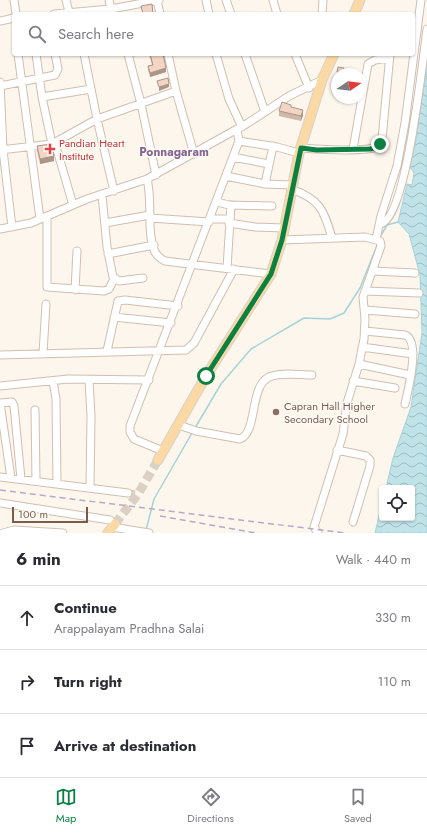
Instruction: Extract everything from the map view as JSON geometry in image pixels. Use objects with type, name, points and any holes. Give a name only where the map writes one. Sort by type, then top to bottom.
[{"type":"main road","points":[[355,12],[360,0]]},
{"type":"main road","points":[[158,460],[206,376],[271,274],[282,240],[300,150],[322,80],[333,56]]},
{"type":"street","points":[[14,0],[16,12]]},
{"type":"street","points":[[66,0],[73,12]]},
{"type":"street","points":[[109,0],[114,10]]},
{"type":"street","points":[[87,12],[114,10],[158,0],[160,12]]},
{"type":"street","points":[[206,0],[208,12]]},
{"type":"street","points":[[226,0],[230,12]]},
{"type":"street","points":[[273,0],[276,12]]},
{"type":"street","points":[[322,12],[323,0]]},
{"type":"street","points":[[415,46],[421,0]]},
{"type":"street","points":[[0,21],[12,18]]},
{"type":"street","points":[[380,224],[387,221],[392,213],[404,175],[414,126],[427,29]]},
{"type":"street","points":[[18,56],[30,147],[43,218],[47,287],[104,291],[109,289],[114,279],[108,254],[102,195]]},
{"type":"street","points":[[36,56],[42,97],[73,205]]},
{"type":"street","points":[[0,86],[52,76],[57,72],[55,56]]},
{"type":"street","points":[[84,56],[114,191]]},
{"type":"street","points":[[129,56],[141,104],[156,175]]},
{"type":"street","points":[[168,56],[176,91],[194,154]]},
{"type":"street","points":[[163,451],[134,439],[130,432],[130,426],[178,306],[239,141],[240,128],[229,100],[217,56]]},
{"type":"street","points":[[246,56],[265,112]]},
{"type":"street","points":[[296,56],[309,88]]},
{"type":"street","points":[[239,141],[300,150],[370,149],[376,148],[380,144],[390,56],[375,60],[368,64],[353,149]]},
{"type":"street","points":[[318,533],[314,527],[343,434],[347,403],[359,364],[365,331],[363,303],[365,291],[381,249],[378,240],[381,216],[397,166],[405,123],[414,56]]},
{"type":"street","points":[[0,229],[43,218],[73,205],[156,175],[240,128],[289,96],[309,88],[322,80]]},
{"type":"street","points":[[0,82],[1,150],[12,227]]},
{"type":"street","points":[[42,97],[91,89]]},
{"type":"street","points":[[1,150],[54,143],[97,119],[176,91]]},
{"type":"street","points":[[266,184],[272,146]]},
{"type":"street","points":[[233,157],[270,164]]},
{"type":"street","points":[[226,176],[266,184],[292,187],[307,195],[314,200],[328,222],[332,238]]},
{"type":"street","points":[[147,179],[151,202],[150,217],[154,245],[158,256],[165,261],[271,274]]},
{"type":"street","points":[[217,202],[231,205],[272,206]]},
{"type":"street","points":[[0,355],[107,351],[180,351],[190,348],[230,269],[229,221],[231,205]]},
{"type":"street","points":[[105,223],[150,217],[229,221],[255,227],[284,228]]},
{"type":"street","points":[[282,240],[365,237],[378,240]]},
{"type":"street","points":[[108,254],[154,245]]},
{"type":"street","points":[[75,290],[76,251]]},
{"type":"street","points":[[373,271],[415,273]]},
{"type":"street","points":[[114,279],[119,281],[144,278]]},
{"type":"street","points":[[365,291],[419,294]]},
{"type":"street","points":[[107,351],[117,303],[120,300],[178,306]]},
{"type":"street","points":[[43,353],[46,304]]},
{"type":"street","points":[[364,310],[415,314]]},
{"type":"street","points":[[114,317],[171,323]]},
{"type":"street","points":[[365,331],[409,336],[413,347],[413,354],[405,404]]},
{"type":"street","points":[[362,347],[413,354]]},
{"type":"street","points":[[359,364],[410,376]]},
{"type":"street","points":[[179,425],[193,430],[235,438],[244,437],[259,389],[264,381],[270,377],[278,375],[312,375]]},
{"type":"street","points":[[89,380],[91,416],[90,488]]},
{"type":"street","points":[[0,386],[53,381],[149,380]]},
{"type":"street","points":[[53,381],[56,399],[57,484]]},
{"type":"street","points":[[353,381],[395,388]]},
{"type":"street","points":[[11,478],[0,403],[12,402],[14,406],[21,479]]},
{"type":"street","points":[[35,410],[36,482]]},
{"type":"street","points":[[337,450],[366,456],[370,460],[370,466],[353,522]]},
{"type":"street","points":[[0,477],[128,493]]},
{"type":"street","points":[[0,503],[149,533]]},
{"type":"street","points":[[3,533],[14,530],[63,533]]},
{"type":"water","points":[[427,65],[427,533],[375,533],[379,516],[379,521],[415,521],[415,485],[387,485],[393,458],[411,407],[422,333],[420,275],[409,234],[398,222],[407,184],[412,185],[414,173],[410,167],[416,140]]},
{"type":"building","points":[[152,4],[153,12],[142,12],[141,6]]},
{"type":"building","points":[[151,56],[163,56],[166,68],[150,73],[148,66],[153,65]]},
{"type":"building","points":[[168,78],[169,84],[159,87],[157,81]]},
{"type":"building","points":[[282,102],[291,105],[291,107],[303,110],[301,116],[279,111]]},
{"type":"building","points":[[51,144],[54,156],[40,159],[37,146]]},
{"type":"waterway","points":[[380,237],[387,225],[398,222]]},
{"type":"waterway","points":[[195,428],[221,384],[251,349],[304,318],[330,319],[344,313],[360,288],[378,243]]},
{"type":"waterway","points":[[146,530],[154,499],[192,433]]},
{"type":"tunnel","points":[[115,524],[138,494],[158,460]]},
{"type":"tunnel","points":[[128,493],[138,494]]},
{"type":"railway","points":[[0,490],[345,533]]},
{"type":"railway","points":[[160,516],[256,533]]},
{"type":"place","name":"Pandian Heart Institute","points":[[50,149]]},
{"type":"place","name":"Capran Hall Higher Secondary School","points":[[276,412]]},
{"type":"district","name":"Ponnagaram","points":[[174,152]]},
{"type":"route","points":[[206,376],[271,274],[282,240],[291,189],[301,148],[317,150],[370,149],[376,148],[380,144]]}]
